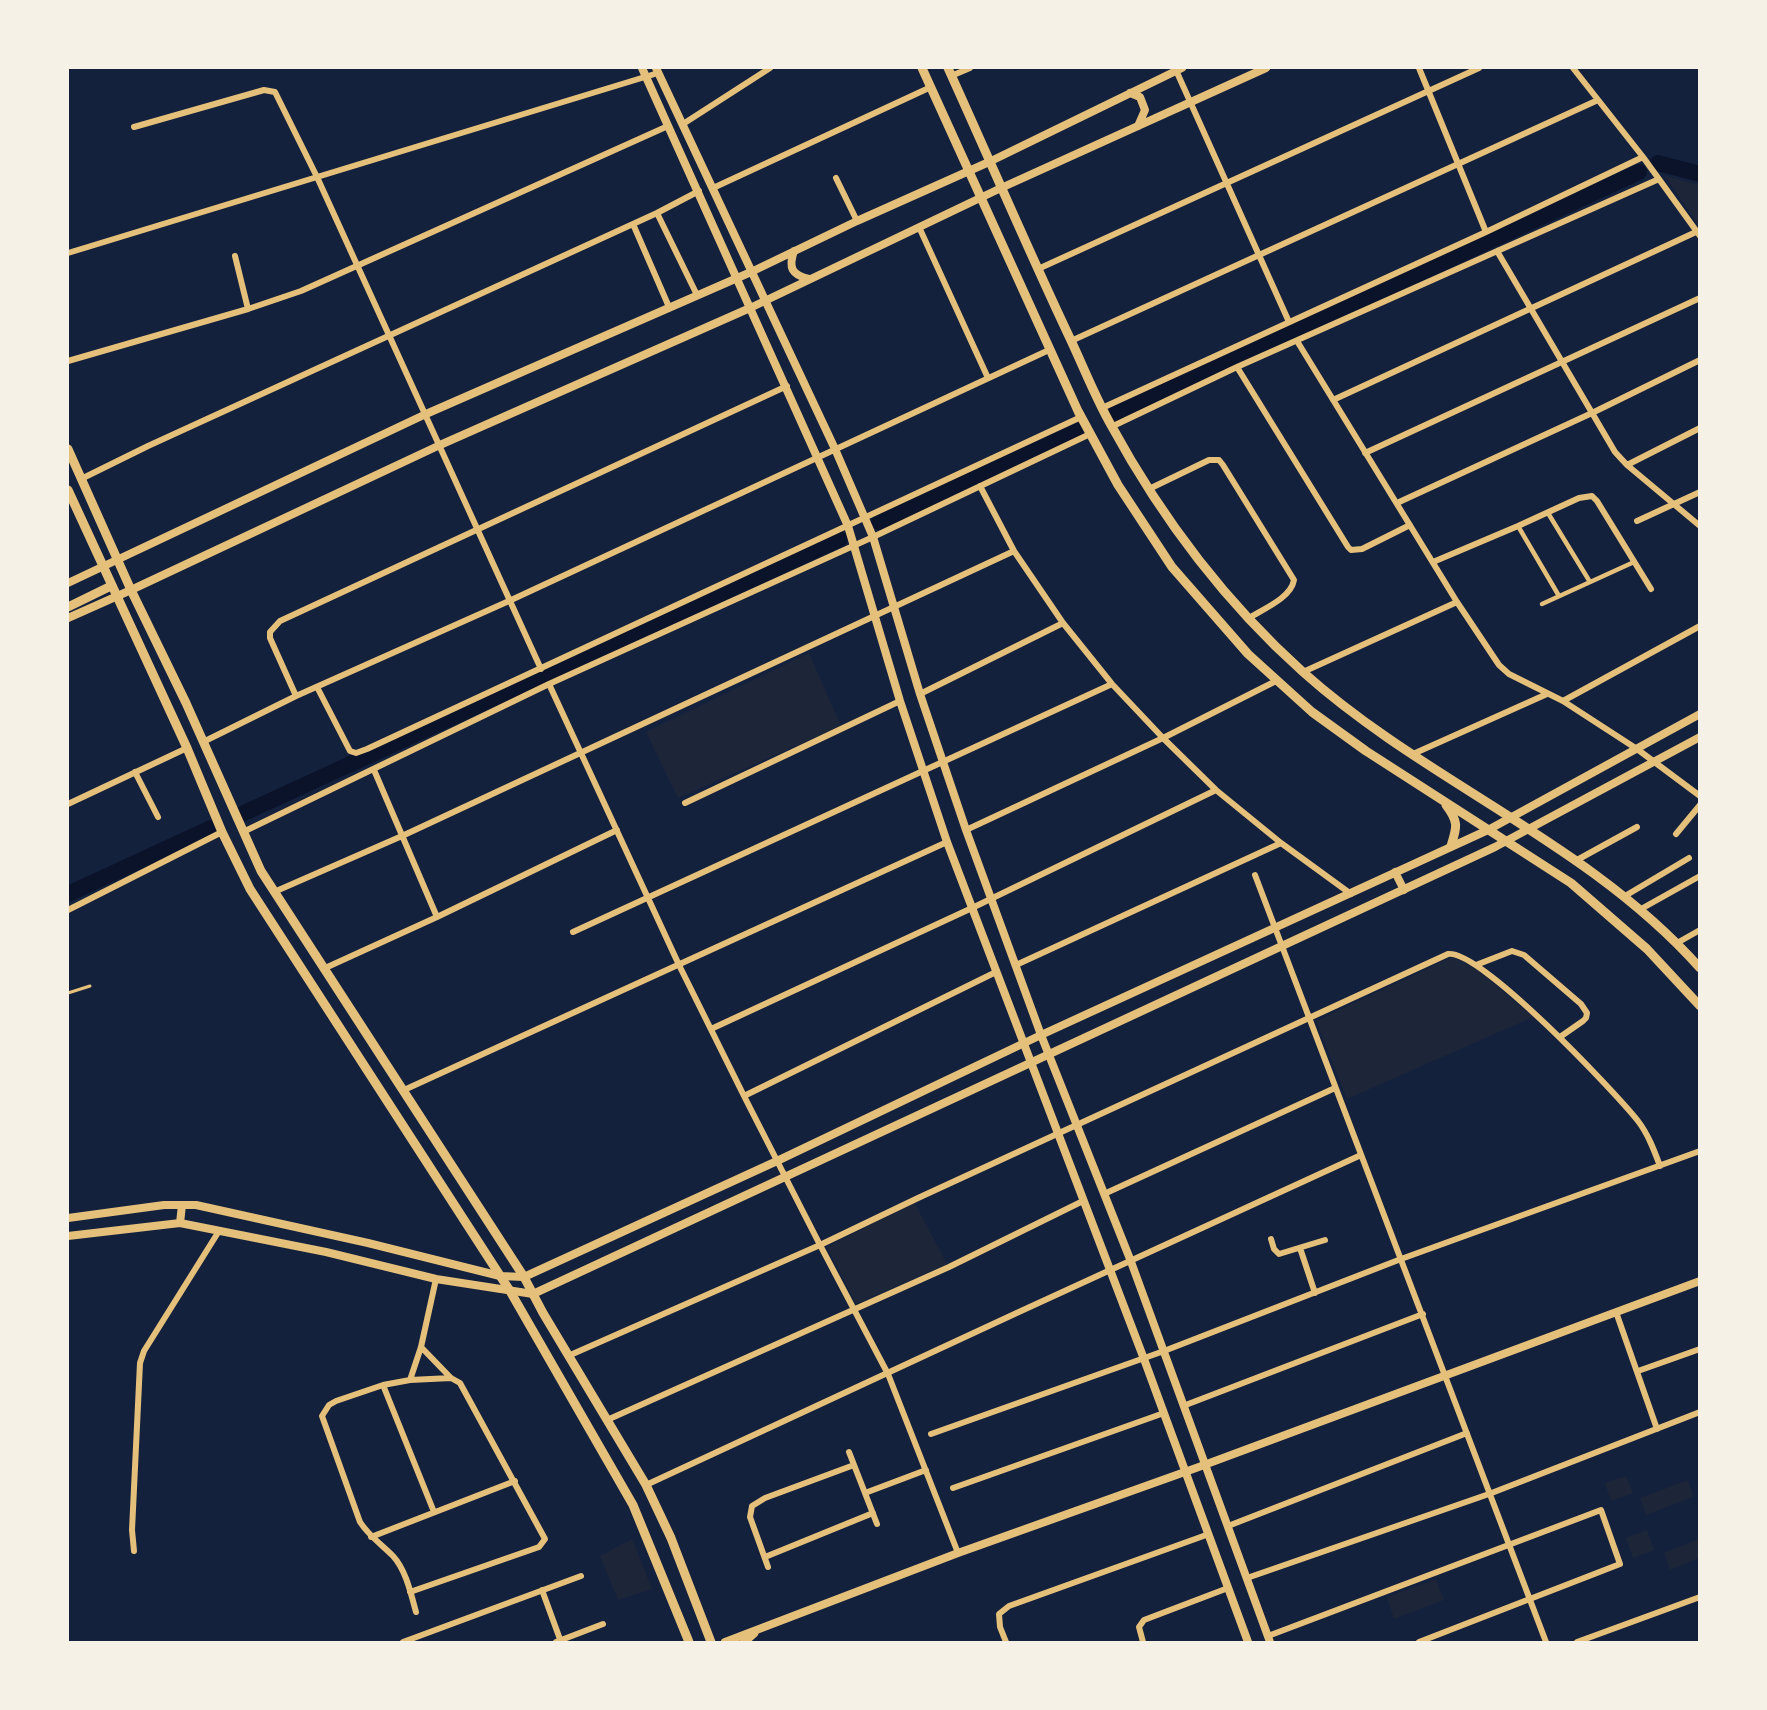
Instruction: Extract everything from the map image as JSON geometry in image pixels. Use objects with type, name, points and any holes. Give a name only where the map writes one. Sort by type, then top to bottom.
[{"type":"main road","points":[[922,68],[1049,350],[1090,434],[1118,485],[1159,549],[1217,620],[1276,681],[1312,712],[1366,752],[1548,867],[1593,900],[1653,955],[1700,1006]]},
{"type":"main road","points":[[68,583],[426,414],[751,272],[857,221],[989,162],[1177,68]]},
{"type":"main road","points":[[68,618],[440,445],[750,308],[981,197],[1266,68]]},
{"type":"main road","points":[[657,70],[835,449],[873,537],[920,694],[966,830],[1041,1035],[1130,1259],[1269,1639]]},
{"type":"main road","points":[[644,72],[819,457],[848,526],[900,701],[947,842],[1144,1359],[1248,1642]]},
{"type":"main road","points":[[949,72],[1111,427],[1149,489],[1197,559],[1249,618],[1303,672],[1413,754],[1577,860],[1641,909],[1700,968]]},
{"type":"main road","points":[[1130,93],[1140,97],[1144,110],[1137,126]]},
{"type":"main road","points":[[794,251],[790,264],[791,269],[797,275],[810,279]]},
{"type":"main road","points":[[68,449],[253,855],[323,969],[524,1277],[568,1356],[646,1485],[671,1538],[711,1642]]},
{"type":"main road","points":[[68,490],[187,748],[242,874],[510,1291],[633,1505],[689,1642]]},
{"type":"main road","points":[[68,607],[111,586]]},
{"type":"main road","points":[[1441,798],[1456,819],[1456,831],[1451,846]]},
{"type":"main road","points":[[744,1642],[754,1633]]},
{"type":"street","points":[[683,124],[770,68]]},
{"type":"street","points":[[949,72],[970,68]]},
{"type":"street","points":[[1177,68],[1289,322]]},
{"type":"street","points":[[1419,68],[1486,232]]},
{"type":"street","points":[[1038,269],[1479,68]]},
{"type":"street","points":[[1333,400],[1698,234],[1644,158],[1573,68]]},
{"type":"street","points":[[68,253],[317,177],[644,72],[657,70]]},
{"type":"street","points":[[713,188],[931,87]]},
{"type":"street","points":[[134,127],[264,90],[275,92],[317,177],[541,669]]},
{"type":"street","points":[[1071,341],[1598,100]]},
{"type":"street","points":[[68,361],[302,291],[668,126]]},
{"type":"street","points":[[1102,408],[1644,158]]},
{"type":"street","points":[[1111,427],[1237,367],[1657,177]]},
{"type":"street","points":[[836,178],[857,221]]},
{"type":"street","points":[[81,479],[148,446],[657,213],[699,191]]},
{"type":"street","points":[[657,213],[697,295]]},
{"type":"street","points":[[633,224],[669,307]]},
{"type":"street","points":[[919,227],[988,378]]},
{"type":"street","points":[[1497,251],[1615,452],[1627,465],[1700,526]]},
{"type":"street","points":[[235,256],[248,309]]},
{"type":"street","points":[[1365,453],[1700,298]]},
{"type":"street","points":[[1297,341],[1457,602],[1499,665],[1509,674],[1563,701],[1636,749],[1700,796]]},
{"type":"street","points":[[203,742],[296,696],[509,601],[1049,350]]},
{"type":"street","points":[[1397,503],[1592,413],[1700,360]]},
{"type":"street","points":[[1237,367],[1348,547],[1352,550],[1362,549],[1410,525]]},
{"type":"street","points":[[296,696],[273,647],[270,632],[280,621],[787,386]]},
{"type":"street","points":[[317,687],[346,745],[350,751],[356,753],[1081,417]]},
{"type":"street","points":[[1627,465],[1700,428]]},
{"type":"street","points":[[243,832],[549,684],[873,537],[1090,434]]},
{"type":"street","points":[[1149,489],[1209,460],[1219,460],[1223,465],[1294,580],[1291,589],[1286,594],[1249,618]]},
{"type":"street","points":[[980,486],[1014,551],[1063,623],[1112,684],[1216,790],[1281,843],[1351,894]]},
{"type":"street","points":[[1637,521],[1700,492]]},
{"type":"street","points":[[1433,562],[1579,498],[1592,496],[1651,589]]},
{"type":"street","points":[[1548,513],[1590,582]]},
{"type":"street","points":[[1518,526],[1559,596]]},
{"type":"street","points":[[274,891],[402,836],[580,751],[645,724],[1014,551]]},
{"type":"street","points":[[1542,604],[1634,562]]},
{"type":"street","points":[[1303,672],[1457,602]]},
{"type":"street","points":[[920,694],[1063,623]]},
{"type":"street","points":[[1563,701],[1700,626]]},
{"type":"street","points":[[966,830],[1163,738],[1276,681]]},
{"type":"street","points":[[549,684],[679,964],[785,1178],[888,1374],[958,1553]]},
{"type":"street","points":[[573,932],[942,760],[1112,684]]},
{"type":"street","points":[[1413,754],[1548,694]]},
{"type":"street","points":[[685,803],[900,701]]},
{"type":"street","points":[[68,1218],[182,1205],[209,1207],[368,1242],[500,1276],[524,1277],[777,1161],[1041,1035],[1488,830],[1700,714]]},
{"type":"street","points":[[68,1236],[180,1223],[326,1252],[436,1279],[533,1294],[1404,890],[1530,829],[1700,738]]},
{"type":"street","points":[[68,804],[187,748]]},
{"type":"street","points":[[374,770],[438,917]]},
{"type":"street","points":[[135,772],[159,817]]},
{"type":"street","points":[[711,1029],[972,908],[1216,790]]},
{"type":"street","points":[[1676,834],[1700,806]]},
{"type":"street","points":[[1577,860],[1637,827]]},
{"type":"street","points":[[323,969],[438,917],[617,830]]},
{"type":"street","points":[[68,910],[222,832]]},
{"type":"street","points":[[404,1090],[947,842]]},
{"type":"street","points":[[1016,965],[1281,843]]},
{"type":"street","points":[[1625,896],[1689,858]]},
{"type":"street","points":[[1395,872],[1404,890]]},
{"type":"street","points":[[1256,875],[1308,1018],[1423,1314],[1546,1642]]},
{"type":"street","points":[[1641,909],[1700,876]]},
{"type":"street","points":[[1677,943],[1700,930]]},
{"type":"street","points":[[1476,965],[1512,951],[1524,955],[1581,1004],[1587,1013],[1583,1021],[1560,1037]]},
{"type":"street","points":[[568,1356],[820,1245],[1308,1018],[1454,953],[1476,965],[1560,1037],[1639,1122],[1651,1141],[1660,1166]]},
{"type":"street","points":[[744,1096],[996,972]]},
{"type":"street","points":[[1104,1194],[1335,1088]]},
{"type":"street","points":[[931,1434],[1144,1359],[1401,1259],[1700,1151]]},
{"type":"street","points":[[646,1485],[888,1374],[1130,1259],[1361,1155]]},
{"type":"street","points":[[607,1420],[949,1267],[1083,1201]]},
{"type":"street","points":[[180,1223],[182,1205]]},
{"type":"street","points":[[134,1551],[132,1530],[140,1363],[144,1351],[219,1231]]},
{"type":"street","points":[[1270,1239],[1279,1254],[1325,1240]]},
{"type":"street","points":[[1300,1248],[1315,1293]]},
{"type":"street","points":[[410,1380],[421,1347],[436,1279]]},
{"type":"street","points":[[725,1642],[754,1633],[958,1553],[1186,1472],[1700,1281]]},
{"type":"street","points":[[1616,1312],[1657,1429]]},
{"type":"street","points":[[1183,1406],[1423,1314]]},
{"type":"street","points":[[410,1592],[543,1544],[545,1539],[460,1383],[421,1347]]},
{"type":"street","points":[[1638,1371],[1700,1349]]},
{"type":"street","points":[[416,1612],[410,1592],[394,1557],[371,1537],[355,1512],[322,1416],[329,1405],[336,1401],[384,1385],[410,1380],[452,1378]]},
{"type":"street","points":[[384,1385],[434,1512]]},
{"type":"street","points":[[1247,1578],[1489,1494],[1700,1412]]},
{"type":"street","points":[[953,1488],[1164,1413]]},
{"type":"street","points":[[1228,1526],[1467,1433]]},
{"type":"street","points":[[849,1452],[877,1524]]},
{"type":"street","points":[[768,1567],[750,1517],[752,1506],[765,1498],[854,1465]]},
{"type":"street","points":[[865,1493],[926,1470]]},
{"type":"street","points":[[371,1537],[514,1481]]},
{"type":"street","points":[[1269,1639],[1600,1510],[1620,1564],[1419,1642]]},
{"type":"street","points":[[765,1557],[873,1514]]},
{"type":"street","points":[[1006,1642],[1000,1627],[999,1614],[1009,1606],[1209,1534]]},
{"type":"street","points":[[404,1642],[581,1576]]},
{"type":"street","points":[[1143,1642],[1139,1631],[1141,1623],[1228,1588]]},
{"type":"street","points":[[542,1590],[559,1642],[603,1624]]},
{"type":"street","points":[[1577,1642],[1700,1597]]},
{"type":"street","points":[[423,1634],[426,1642]]},
{"type":"lane","points":[[68,993],[90,986]]},
{"type":"shaded area","points":[[1665,176],[1699,185],[1699,226]]},
{"type":"shaded area","points":[[809,653],[841,726],[678,798],[646,732]]},
{"type":"shaded area","points":[[1454,956],[1478,970],[1533,1017],[1347,1099],[1316,1021]]},
{"type":"shaded area","points":[[914,1202],[947,1264],[856,1304],[827,1247]]},
{"type":"shaded area","points":[[1626,1476],[1633,1493],[1611,1501],[1605,1483]]},
{"type":"shaded area","points":[[1688,1480],[1693,1497],[1646,1515],[1640,1498]]},
{"type":"shaded area","points":[[1647,1530],[1654,1550],[1633,1558],[1626,1538]]},
{"type":"shaded area","points":[[632,1539],[652,1589],[618,1600],[600,1556]]},
{"type":"shaded area","points":[[1699,1539],[1699,1558],[1670,1570],[1664,1553]]},
{"type":"shaded area","points":[[1436,1579],[1444,1600],[1394,1619],[1387,1597]]},
{"type":"waterway","points":[[1658,163],[1700,174]]},
{"type":"waterway","points":[[1115,414],[1639,172]]},
{"type":"waterway","points":[[879,522],[1078,431]]},
{"type":"waterway","points":[[244,813],[840,539]]},
{"type":"waterway","points":[[68,894],[211,828]]}]
